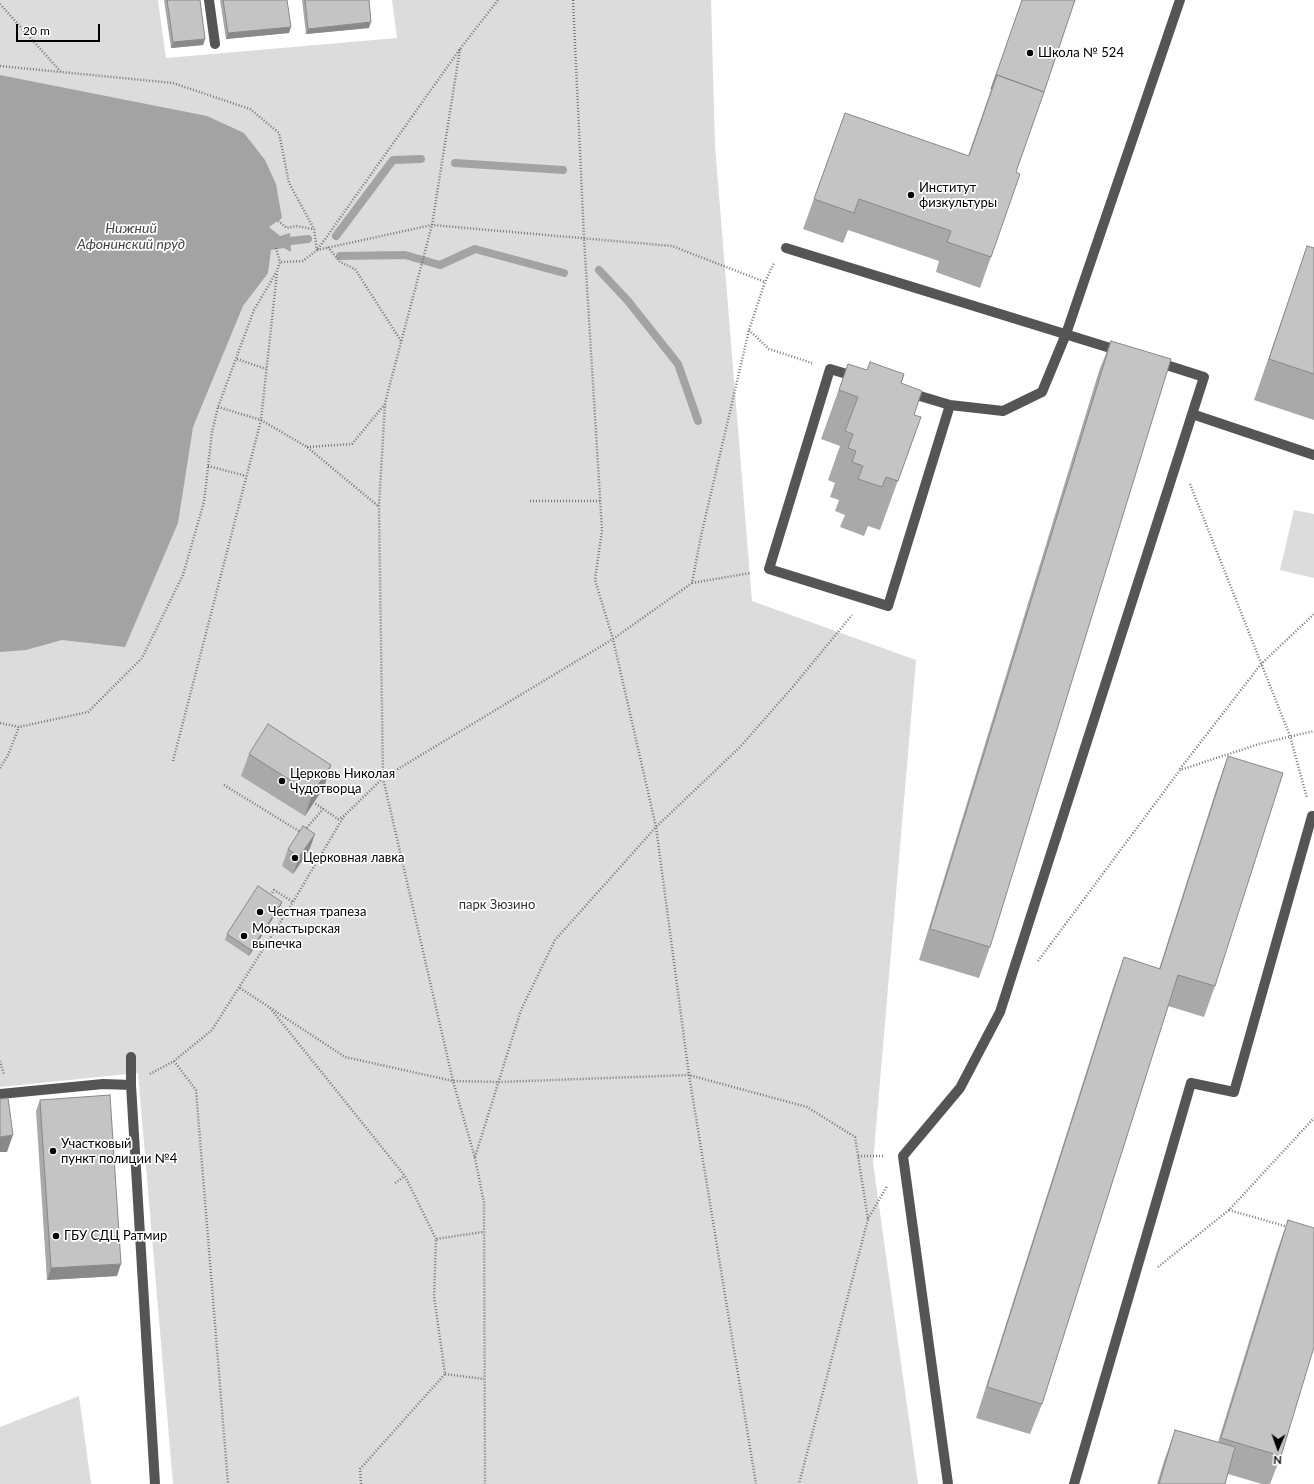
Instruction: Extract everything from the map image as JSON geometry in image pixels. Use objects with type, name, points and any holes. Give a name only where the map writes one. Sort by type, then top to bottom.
[{"type":"lane","points":[[209,0],[215,44]]},
{"type":"lane","points":[[950,405],[888,606],[769,569],[830,369],[950,405],[1003,411],[1042,392],[1066,334],[1180,0]]},
{"type":"lane","points":[[786,248],[1131,354]]},
{"type":"lane","points":[[948,1484],[903,1156],[960,1088],[1000,1012],[1204,377],[1146,359]]},
{"type":"lane","points":[[1192,414],[1314,455]]},
{"type":"lane","points":[[1074,1484],[1191,1082],[1234,1092],[1313,816]]},
{"type":"lane","points":[[131,1057],[130,1085],[155,1484]]},
{"type":"lane","points":[[0,1094],[103,1084],[130,1085]]},
{"type":"path","points":[[280,262],[303,261],[317,250],[460,49],[498,0]]},
{"type":"path","points":[[573,0],[584,238],[602,530],[595,580],[613,639],[656,828],[689,1075],[756,1484]]},
{"type":"path","points":[[0,4],[61,72]]},
{"type":"path","points":[[460,49],[432,225],[385,403],[379,506],[383,778],[453,1081],[475,1158],[484,1203],[485,1484]]},
{"type":"path","points":[[0,66],[173,83],[250,110],[279,132],[289,183],[314,229],[317,250]]},
{"type":"path","points":[[278,221],[287,228],[296,226],[314,229]]},
{"type":"path","points":[[317,250],[432,225],[672,246],[765,282],[749,330],[701,536],[692,583]]},
{"type":"path","points":[[173,760],[261,420],[277,271],[280,262],[276,248]]},
{"type":"path","points":[[328,248],[340,262],[355,270],[401,342]]},
{"type":"path","points":[[0,723],[19,727],[88,712],[142,658],[183,575],[204,502],[212,432],[218,407],[254,310],[277,271]]},
{"type":"path","points":[[749,330],[769,349],[830,369]]},
{"type":"path","points":[[236,359],[266,369]]},
{"type":"path","points":[[307,447],[352,444],[385,403]]},
{"type":"path","points":[[218,407],[261,420],[307,447],[379,506]]},
{"type":"path","points":[[1179,456],[1290,736],[1313,816]]},
{"type":"path","points":[[208,466],[246,476]]},
{"type":"path","points":[[530,501],[600,501]]},
{"type":"path","points":[[130,1085],[174,1062],[212,1030],[240,988],[344,816],[383,778],[613,639],[692,583],[769,569]]},
{"type":"path","points":[[475,1158],[521,1010],[554,940],[656,828],[740,747],[791,689],[865,598]]},
{"type":"path","points":[[1038,961],[1261,664],[1314,614]]},
{"type":"path","points":[[0,768],[8,755],[19,727]]},
{"type":"path","points":[[1180,770],[1259,744],[1314,731]]},
{"type":"path","points":[[224,785],[302,833],[323,809]]},
{"type":"path","points":[[313,802],[338,819],[344,816]]},
{"type":"path","points":[[268,900],[274,890],[293,902]]},
{"type":"path","points":[[240,988],[345,1057],[453,1081],[499,1082],[689,1075],[807,1108],[855,1137],[868,1219],[799,1484]]},
{"type":"path","points":[[268,1006],[406,1176],[436,1239],[434,1296],[445,1374],[360,1469],[361,1484]]},
{"type":"path","points":[[0,1061],[5,1076]]},
{"type":"path","points":[[174,1062],[196,1090],[228,1484]]},
{"type":"path","points":[[1131,1289],[1229,1210],[1314,1118]]},
{"type":"path","points":[[858,1156],[903,1156]]},
{"type":"path","points":[[395,1183],[406,1176]]},
{"type":"path","points":[[1229,1210],[1293,1228]]},
{"type":"path","points":[[436,1239],[483,1232]]},
{"type":"path","points":[[445,1374],[484,1379]]},
{"type":"green space","name":"парк Зюзино","points":[[0,0],[158,0],[166,58],[397,38],[392,0],[711,0],[715,146],[752,601],[916,660],[873,1163],[918,1484],[173,1484],[138,1073],[0,1087]]},
{"type":"green space","points":[[1294,510],[1314,514],[1314,578],[1280,570]]},
{"type":"green space","points":[[79,1396],[91,1484],[0,1484],[0,1427]]},
{"type":"water","name":"Нижний Афонинский пруд","points":[[0,75],[207,116],[244,133],[265,160],[276,184],[282,218],[269,227],[280,236],[290,233],[291,252],[284,248],[271,250],[268,273],[243,306],[193,427],[178,523],[125,647],[62,640],[26,650],[0,652]]},
{"type":"building","points":[[167,0],[200,0],[205,39],[173,42]]},
{"type":"building","points":[[223,0],[287,0],[291,27],[228,33]]},
{"type":"building","points":[[305,0],[369,0],[371,22],[308,29]]},
{"type":"building","name":"Школа № 524","points":[[1022,0],[1075,0],[1044,92],[997,75],[991,89]]},
{"type":"building","name":"Институт физкультуры","points":[[997,75],[1044,92],[1016,172],[1020,174],[991,257],[947,242],[951,231],[859,199],[854,213],[814,199],[845,113],[969,156]]},
{"type":"building","points":[[1307,246],[1314,248],[1314,374],[1269,359]]},
{"type":"building","points":[[1111,341],[1171,359],[990,947],[930,929]]},
{"type":"building","points":[[870,362],[904,374],[901,383],[922,391],[914,415],[921,417],[898,481],[886,477],[882,487],[858,479],[863,466],[852,462],[856,451],[848,448],[853,434],[845,431],[858,397],[839,390],[848,364],[867,370]]},
{"type":"building","points":[[268,724],[331,765],[312,794],[249,754]]},
{"type":"building","points":[[1228,756],[1283,773],[1215,986],[1178,975],[1042,1404],[987,1387],[1124,957],[1160,969]]},
{"type":"building","points":[[303,826],[315,834],[299,857],[288,849]]},
{"type":"building","points":[[258,886],[282,902],[251,950],[227,934]]},
{"type":"building","points":[[110,1095],[121,1264],[51,1268],[40,1100]]},
{"type":"building","points":[[8,1098],[13,1135],[0,1137],[0,1099]]},
{"type":"building","points":[[1288,1220],[1314,1228],[1314,1347],[1281,1456],[1221,1438]]},
{"type":"building","points":[[1175,1430],[1235,1447],[1225,1484],[1159,1484]]},
{"type":"waterway","points":[[336,236],[393,160],[421,159]]},
{"type":"waterway","points":[[455,163],[563,170]]},
{"type":"waterway","points":[[281,240],[290,241],[308,239]]},
{"type":"waterway","points":[[340,256],[405,255],[440,265],[475,249],[564,273]]},
{"type":"waterway","points":[[599,270],[628,301],[678,364],[698,421]]},
{"type":"place","name":"Школа № 524","points":[[1030,53]]},
{"type":"place","name":"Институт физкультуры","points":[[911,195]]},
{"type":"place","name":"Церковь Николая Чудотворца","points":[[282,781]]},
{"type":"place","name":"Церковная лавка","points":[[295,858]]},
{"type":"place","name":"Честная трапеза","points":[[260,912]]},
{"type":"place","name":"Монастырская выпечка","points":[[244,936]]},
{"type":"place","name":"Участковый пункт полиции №4","points":[[53,1151]]},
{"type":"place","name":"ГБУ СДЦ Ратмир","points":[[56,1236]]}]
